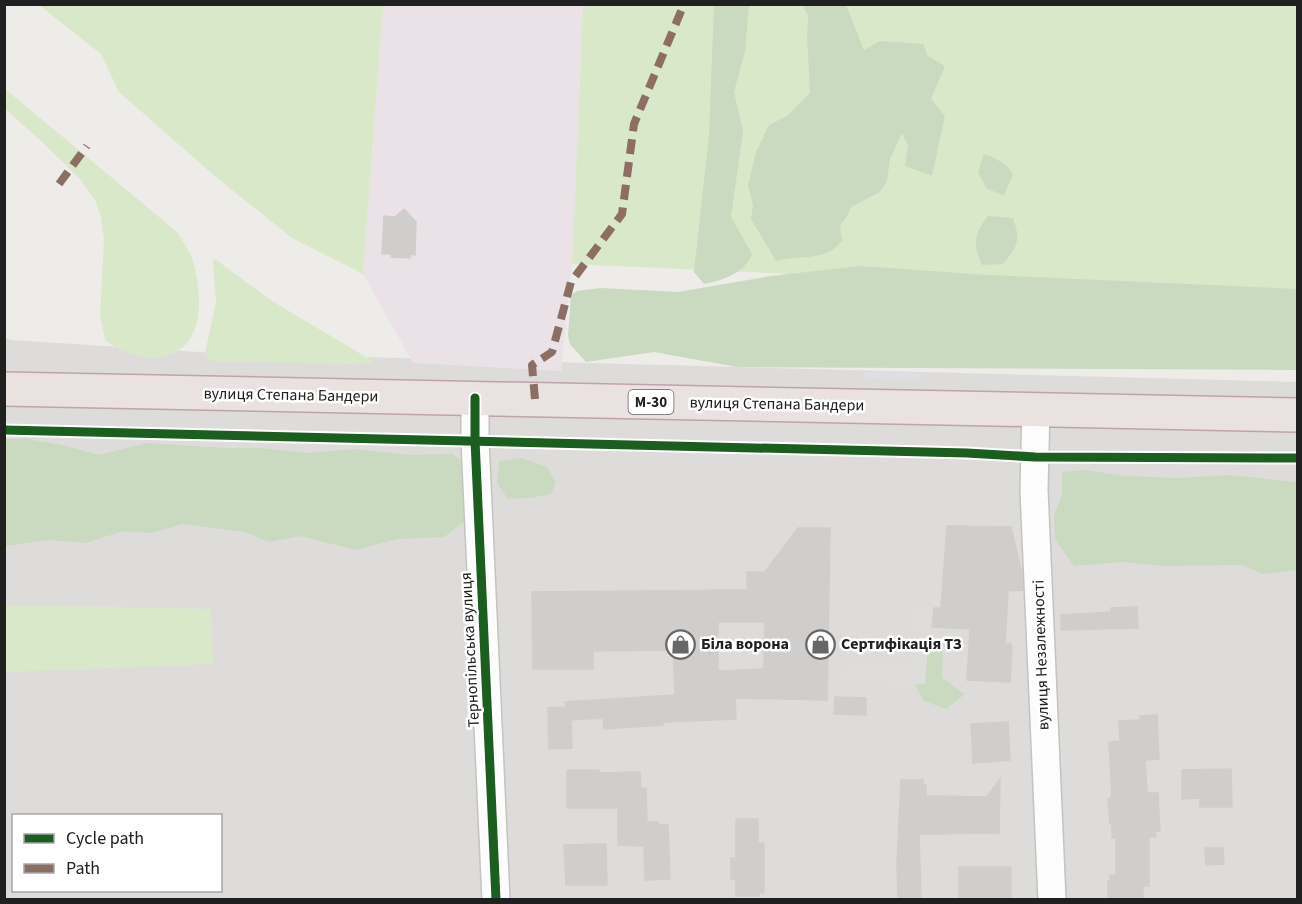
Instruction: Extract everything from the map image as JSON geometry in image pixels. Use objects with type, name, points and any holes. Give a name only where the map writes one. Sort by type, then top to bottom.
[{"type":"highway","name":"вулиця Степана Бандери","points":[[4,389],[1298,415]]},
{"type":"street","name":"Тернопільська вулиця","points":[[475,398],[496,900]]},
{"type":"street","name":"вулиця Незалежності","points":[[1036,410],[1034,490],[1052,900]]},
{"type":"shaded area","points":[[383,5],[583,5],[572,264],[561,371],[413,363],[363,274]]},
{"type":"shaded area","points":[[4,337],[11,340],[215,353],[1297,382],[1297,899],[5,899]]},
{"type":"shaded area","points":[[865,372],[920,373],[920,380],[865,378]]},
{"type":"shaded area","points":[[916,610],[931,611],[925,684],[845,681],[846,666],[911,667]]},
{"type":"green space","points":[[39,5],[383,5],[363,274],[292,238],[217,178],[119,92],[101,54]]},
{"type":"green space","points":[[583,5],[1297,5],[1297,297],[572,264]]},
{"type":"green space","points":[[714,5],[749,5],[745,51],[734,92],[743,131],[731,217],[752,254],[744,267],[732,275],[704,284],[694,272],[709,135]]},
{"type":"green space","points":[[803,5],[846,5],[864,50],[880,41],[923,44],[928,56],[945,66],[931,99],[945,116],[932,176],[905,166],[908,145],[902,133],[890,159],[887,181],[880,192],[851,207],[840,226],[842,241],[835,248],[820,255],[776,261],[751,219],[753,205],[748,185],[756,152],[769,125],[787,116],[810,93],[808,16]]},
{"type":"green space","points":[[4,88],[177,232],[193,261],[199,293],[199,307],[193,334],[186,344],[175,352],[153,358],[138,356],[105,340],[100,316],[104,239],[101,217],[95,200],[80,179],[5,109]]},
{"type":"green space","points":[[984,154],[1000,161],[1013,174],[1004,195],[987,189],[978,172]]},
{"type":"green space","points":[[988,216],[1013,218],[1017,243],[1003,264],[982,265],[977,251],[977,234]]},
{"type":"green space","points":[[215,259],[272,301],[376,363],[212,361],[205,353],[216,302],[213,261]]},
{"type":"green space","points":[[860,266],[988,275],[1297,289],[1297,370],[737,367],[654,352],[586,362],[570,344],[568,336],[571,295],[577,291],[601,288],[678,292],[771,276]]},
{"type":"green space","points":[[4,439],[28,439],[99,455],[148,443],[262,448],[306,453],[356,449],[409,455],[453,454],[466,465],[472,516],[444,537],[397,539],[356,550],[300,536],[269,542],[245,532],[183,524],[150,533],[124,531],[85,543],[48,540],[5,546]]},
{"type":"green space","points":[[521,458],[547,467],[556,482],[551,494],[508,499],[497,483],[499,461]]},
{"type":"green space","points":[[1085,470],[1125,476],[1177,478],[1230,475],[1297,482],[1297,570],[1263,574],[1242,565],[1163,566],[1123,562],[1074,566],[1055,539],[1054,516],[1062,494],[1062,472]]},
{"type":"green space","points":[[4,605],[211,609],[213,664],[5,672]]},
{"type":"green space","points":[[943,643],[942,678],[965,694],[946,709],[924,701],[916,687],[925,644]]},
{"type":"building","points":[[404,209],[416,222],[415,255],[411,254],[410,258],[382,254],[384,216],[395,217]]},
{"type":"building","points":[[947,526],[1011,527],[1022,574],[1023,590],[1008,591],[1005,644],[1011,644],[1012,647],[1010,682],[967,680],[970,629],[932,627],[934,608],[941,608]]},
{"type":"building","points":[[798,528],[830,528],[827,700],[735,698],[736,719],[662,722],[663,725],[604,729],[603,718],[571,720],[572,748],[549,749],[548,708],[566,707],[565,702],[675,695],[673,650],[593,651],[593,669],[533,669],[532,592],[747,590],[747,572],[765,572]],"holes":[[[718,622],[765,622],[764,669],[718,671]]]},
{"type":"building","points":[[1137,607],[1138,628],[1061,630],[1061,615],[1111,612],[1111,608]]},
{"type":"building","points":[[835,697],[866,698],[866,715],[834,714]]},
{"type":"building","points":[[1157,715],[1159,759],[1145,760],[1147,793],[1158,793],[1160,831],[1155,831],[1156,837],[1149,837],[1149,886],[1143,886],[1143,900],[1108,900],[1108,881],[1110,881],[1110,875],[1116,875],[1116,838],[1112,838],[1108,799],[1112,794],[1109,742],[1120,741],[1119,721],[1140,720],[1140,716]]},
{"type":"building","points":[[1008,722],[1010,760],[973,763],[971,724]]},
{"type":"building","points":[[1231,769],[1232,807],[1200,807],[1200,798],[1182,799],[1182,770]]},
{"type":"building","points":[[567,770],[599,770],[599,773],[640,772],[641,788],[646,788],[647,822],[668,825],[670,879],[645,880],[644,846],[618,845],[618,808],[567,808]]},
{"type":"building","points":[[1000,779],[999,833],[919,834],[921,900],[898,900],[897,863],[901,780],[923,780],[923,785],[926,785],[926,796],[987,797]]},
{"type":"building","points":[[736,819],[758,819],[758,843],[764,843],[764,893],[759,893],[759,896],[736,896],[736,879],[731,879],[731,858],[736,858]]},
{"type":"building","points":[[606,844],[607,885],[566,885],[564,845]]},
{"type":"building","points":[[1205,848],[1223,848],[1224,864],[1206,865]]},
{"type":"building","points":[[959,867],[1011,867],[1011,900],[959,900]]},
{"type":"marked path","points":[[535,399],[532,365],[552,352],[571,282],[622,214],[634,124],[684,4]]},
{"type":"marked path","points":[[59,184],[87,146]]},
{"type":"cycle path","points":[[475,398],[496,900]]},
{"type":"cycle path","points":[[4,430],[967,453],[1035,457],[1298,458]]},
{"type":"place","name":"Біла ворона","points":[[680,644]]},
{"type":"place","name":"Сертифікація ТЗ","points":[[820,644]]}]
